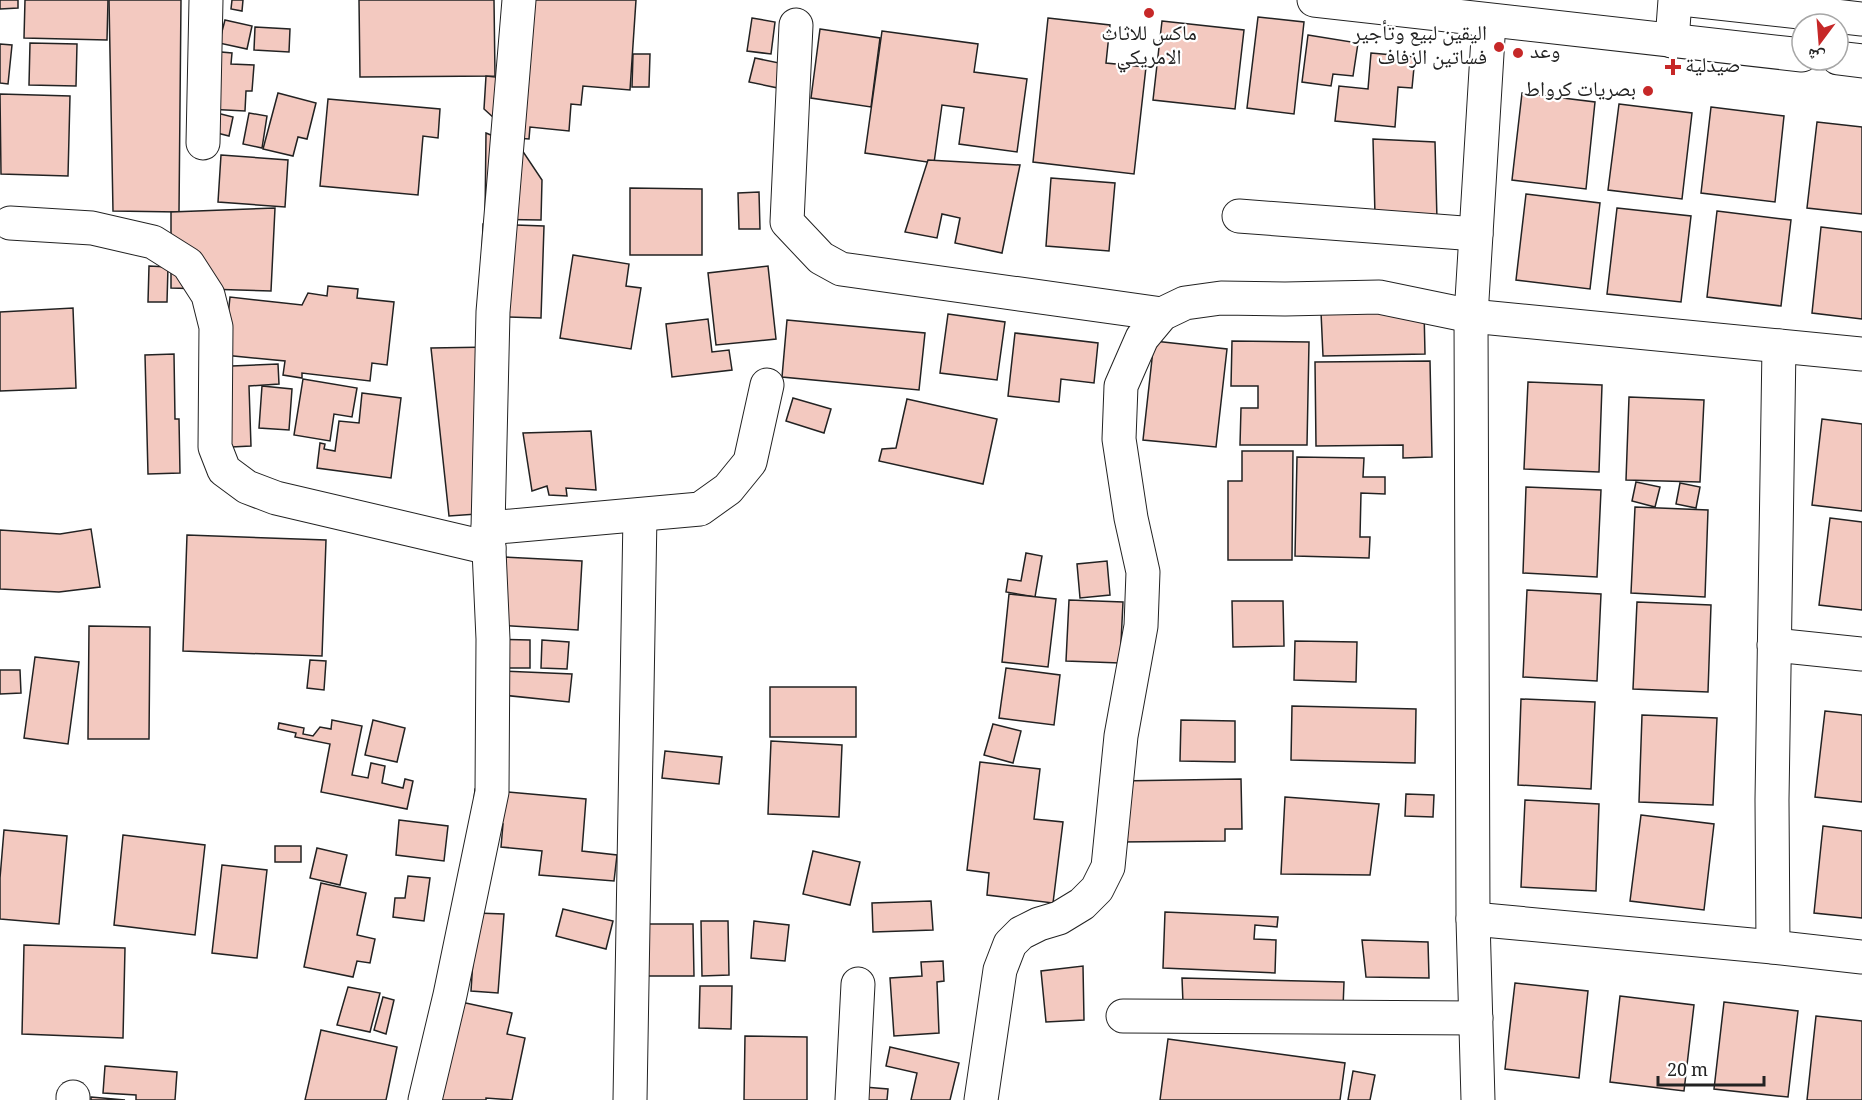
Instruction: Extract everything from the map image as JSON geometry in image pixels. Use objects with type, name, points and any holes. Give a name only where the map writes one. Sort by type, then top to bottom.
[{"type":"street","points":[[203,143],[206,0]]},
{"type":"street","points":[[425,1100],[450,995],[492,792],[493,639],[488,538],[493,312],[519,0]]},
{"type":"street","points":[[1314,0],[1790,53]]},
{"type":"street","points":[[1672,41],[1675,0]]},
{"type":"street","points":[[1691,0],[1862,19]]},
{"type":"street","points":[[1478,1100],[1473,919],[1471,316],[1489,21]]},
{"type":"street","points":[[796,25],[787,222],[821,258],[841,269],[1162,314]]},
{"type":"street","points":[[1239,216],[1476,234]]},
{"type":"street","points":[[10,223],[92,228],[153,242],[188,264],[208,295],[216,327],[215,447],[224,470],[247,487],[276,498],[488,538],[640,515],[700,510],[728,489],[750,462],[767,385]]},
{"type":"street","points":[[981,1100],[1000,970],[1010,944],[1021,933],[1059,918],[1082,904],[1097,889],[1108,867],[1121,736],[1141,626],[1143,572],[1131,518],[1119,439],[1121,386],[1142,338],[1162,314],[1185,303],[1221,298],[1379,297],[1471,316],[1862,354]]},
{"type":"street","points":[[1773,947],[1772,800],[1779,346]]},
{"type":"street","points":[[630,1100],[640,515]]},
{"type":"street","points":[[1774,645],[1862,654]]},
{"type":"street","points":[[1473,919],[1862,957]]},
{"type":"street","points":[[852,1100],[858,984]]},
{"type":"street","points":[[1123,1016],[1476,1018]]},
{"type":"building","points":[[0,0],[18,0],[18,8],[0,9]]},
{"type":"building","points":[[25,0],[108,0],[107,40],[24,38]]},
{"type":"building","points":[[109,0],[181,0],[179,212],[113,211]]},
{"type":"building","points":[[232,0],[243,0],[242,11],[231,9]]},
{"type":"building","points":[[359,0],[494,0],[495,76],[360,77]]},
{"type":"building","points":[[510,0],[636,0],[630,90],[583,86],[581,105],[571,104],[569,131],[530,127],[529,139],[516,138],[484,109],[486,76],[504,78]]},
{"type":"building","points":[[1258,17],[1304,22],[1294,114],[1247,108]]},
{"type":"building","points":[[752,18],[775,22],[771,54],[747,51]]},
{"type":"building","points":[[1048,18],[1110,25],[1106,63],[1146,67],[1134,174],[1033,162]]},
{"type":"building","points":[[225,20],[252,26],[247,49],[219,43]]},
{"type":"building","points":[[1162,21],[1244,30],[1235,109],[1153,100]]},
{"type":"building","points":[[255,27],[290,29],[289,52],[254,50]]},
{"type":"building","points":[[820,29],[880,38],[871,107],[811,98]]},
{"type":"building","points":[[882,31],[978,44],[974,72],[1027,79],[1017,152],[959,144],[964,108],[942,105],[934,163],[865,153]]},
{"type":"building","points":[[1308,35],[1358,43],[1353,76],[1333,74],[1331,86],[1302,82]]},
{"type":"building","points":[[30,43],[77,44],[76,86],[29,85]]},
{"type":"building","points":[[0,44],[12,45],[8,84],[0,83]]},
{"type":"building","points":[[210,51],[232,53],[231,64],[254,65],[252,91],[246,91],[245,111],[207,109]]},
{"type":"building","points":[[1371,53],[1415,57],[1412,88],[1398,87],[1395,127],[1335,121],[1339,86],[1368,89]]},
{"type":"building","points":[[633,54],[650,54],[649,87],[632,87]]},
{"type":"building","points":[[755,58],[784,64],[778,88],[749,82]]},
{"type":"building","points":[[278,93],[316,103],[307,139],[298,137],[293,156],[263,149]]},
{"type":"building","points":[[1522,93],[1595,102],[1586,189],[1512,180]]},
{"type":"building","points":[[0,94],[70,96],[68,176],[1,174]]},
{"type":"building","points":[[328,99],[440,109],[438,138],[423,136],[418,195],[320,186]]},
{"type":"building","points":[[1619,104],[1692,113],[1682,199],[1608,190]]},
{"type":"building","points":[[1711,107],[1784,116],[1775,202],[1701,193]]},
{"type":"building","points":[[217,113],[233,117],[229,136],[213,132]]},
{"type":"building","points":[[249,113],[267,116],[262,148],[243,144]]},
{"type":"building","points":[[1817,122],[1862,127],[1862,214],[1807,208]]},
{"type":"building","points":[[486,133],[520,147],[542,180],[541,220],[485,219]]},
{"type":"building","points":[[1373,139],[1435,142],[1437,220],[1375,215]]},
{"type":"building","points":[[221,155],[288,160],[285,207],[218,202]]},
{"type":"building","points":[[928,160],[1020,165],[1002,253],[955,243],[960,218],[942,214],[937,238],[905,232]]},
{"type":"building","points":[[1051,178],[1115,183],[1109,251],[1046,246]]},
{"type":"building","points":[[630,188],[702,189],[702,255],[630,255]]},
{"type":"building","points":[[759,192],[760,229],[739,229],[738,193]]},
{"type":"building","points":[[1526,194],[1600,203],[1590,289],[1516,280]]},
{"type":"building","points":[[275,208],[271,291],[171,288],[171,212]]},
{"type":"building","points":[[1617,208],[1691,216],[1681,302],[1607,294]]},
{"type":"building","points":[[1717,211],[1791,220],[1781,306],[1707,297]]},
{"type":"building","points":[[483,224],[544,226],[541,318],[480,316]]},
{"type":"building","points":[[1821,227],[1862,232],[1862,319],[1812,313]]},
{"type":"building","points":[[573,255],[629,264],[626,286],[641,288],[631,349],[560,338]]},
{"type":"building","points":[[149,266],[168,267],[167,302],[148,302]]},
{"type":"building","points":[[768,266],[776,339],[716,345],[708,273]]},
{"type":"building","points":[[328,286],[358,289],[357,298],[394,302],[387,365],[372,363],[370,381],[302,373],[302,378],[283,375],[285,361],[224,355],[230,297],[302,305],[308,293],[327,296]]},
{"type":"building","points":[[73,308],[76,388],[0,391],[0,312]]},
{"type":"building","points":[[1424,309],[1425,354],[1323,356],[1321,312]]},
{"type":"building","points":[[948,314],[1005,322],[997,380],[940,373]]},
{"type":"building","points":[[708,319],[712,352],[729,350],[732,370],[672,377],[666,324]]},
{"type":"building","points":[[787,320],[925,333],[919,390],[782,377]]},
{"type":"building","points":[[1015,333],[1098,343],[1094,383],[1061,379],[1059,402],[1008,396]]},
{"type":"building","points":[[1154,341],[1227,349],[1216,447],[1143,440]]},
{"type":"building","points":[[1232,341],[1309,342],[1307,445],[1240,445],[1241,408],[1258,408],[1258,386],[1231,386]]},
{"type":"building","points":[[492,347],[505,512],[449,516],[431,348]]},
{"type":"building","points":[[174,354],[175,419],[179,419],[180,473],[148,474],[145,355]]},
{"type":"building","points":[[1430,361],[1432,457],[1403,458],[1403,445],[1316,446],[1315,362]]},
{"type":"building","points":[[278,364],[279,384],[249,386],[251,446],[211,448],[208,367]]},
{"type":"building","points":[[303,379],[357,388],[352,417],[334,414],[330,441],[294,435]]},
{"type":"building","points":[[1528,382],[1602,385],[1599,472],[1524,469]]},
{"type":"building","points":[[262,386],[292,389],[289,430],[259,428]]},
{"type":"building","points":[[362,393],[401,398],[391,478],[317,468],[320,443],[325,444],[324,449],[335,451],[339,421],[359,423]]},
{"type":"building","points":[[1629,397],[1704,400],[1700,482],[1626,480]]},
{"type":"building","points":[[793,398],[831,409],[824,433],[786,421]]},
{"type":"building","points":[[907,399],[997,419],[983,484],[879,461],[882,449],[896,448]]},
{"type":"building","points":[[1822,419],[1862,424],[1862,511],[1812,505]]},
{"type":"building","points":[[591,431],[596,490],[566,488],[567,496],[549,495],[547,486],[532,491],[523,433]]},
{"type":"building","points":[[1242,451],[1293,451],[1292,560],[1228,560],[1228,481],[1242,481]]},
{"type":"building","points":[[1297,457],[1364,458],[1363,477],[1385,477],[1385,494],[1361,493],[1360,537],[1370,537],[1369,558],[1295,556]]},
{"type":"building","points":[[1636,482],[1660,487],[1655,507],[1632,501]]},
{"type":"building","points":[[1680,483],[1700,487],[1696,508],[1676,504]]},
{"type":"building","points":[[1526,487],[1601,490],[1597,577],[1523,573]]},
{"type":"building","points":[[1635,507],[1708,510],[1705,597],[1631,593]]},
{"type":"building","points":[[1830,518],[1862,522],[1862,610],[1819,605]]},
{"type":"building","points":[[91,529],[100,587],[59,592],[0,589],[0,530],[60,534]]},
{"type":"building","points":[[187,535],[326,540],[322,656],[183,651]]},
{"type":"building","points":[[1026,553],[1042,556],[1035,597],[1006,592],[1008,579],[1021,581]]},
{"type":"building","points":[[504,557],[582,561],[578,630],[480,624]]},
{"type":"building","points":[[1107,561],[1110,595],[1080,598],[1077,564]]},
{"type":"building","points":[[1527,590],[1601,594],[1597,681],[1523,677]]},
{"type":"building","points":[[1009,594],[1056,599],[1048,667],[1002,662]]},
{"type":"building","points":[[1069,600],[1123,602],[1120,663],[1066,661]]},
{"type":"building","points":[[1232,601],[1283,601],[1284,646],[1233,647]]},
{"type":"building","points":[[1637,602],[1711,605],[1708,692],[1633,689]]},
{"type":"building","points":[[89,626],[150,627],[149,739],[88,739]]},
{"type":"building","points":[[493,639],[530,640],[530,668],[493,668]]},
{"type":"building","points":[[542,640],[569,642],[567,669],[541,668]]},
{"type":"building","points":[[1295,641],[1357,642],[1356,682],[1294,680]]},
{"type":"building","points":[[35,657],[79,662],[68,744],[24,738]]},
{"type":"building","points":[[310,660],[326,661],[324,690],[307,688]]},
{"type":"building","points":[[1006,668],[1060,675],[1054,725],[999,718]]},
{"type":"building","points":[[0,670],[20,670],[21,693],[0,694]]},
{"type":"building","points":[[502,671],[572,674],[569,702],[502,695]]},
{"type":"building","points":[[770,687],[856,687],[856,737],[770,737]]},
{"type":"building","points":[[1521,699],[1595,702],[1591,789],[1518,785]]},
{"type":"building","points":[[1292,706],[1416,709],[1415,763],[1291,760]]},
{"type":"building","points":[[1825,711],[1862,715],[1862,802],[1815,797]]},
{"type":"building","points":[[1642,715],[1717,718],[1713,805],[1639,802]]},
{"type":"building","points":[[332,720],[362,726],[352,775],[368,778],[371,763],[385,766],[382,783],[403,788],[405,779],[413,781],[407,809],[321,792],[330,744],[295,737],[296,733],[278,729],[279,723],[304,728],[303,734],[313,736],[320,727],[331,729]]},
{"type":"building","points":[[373,720],[405,728],[397,762],[365,755]]},
{"type":"building","points":[[1181,720],[1235,721],[1235,762],[1180,761]]},
{"type":"building","points":[[993,724],[1021,731],[1013,763],[984,755]]},
{"type":"building","points":[[771,741],[842,745],[839,817],[768,814]]},
{"type":"building","points":[[665,751],[722,757],[719,784],[662,778]]},
{"type":"building","points":[[980,762],[1040,769],[1034,819],[1063,822],[1053,903],[987,895],[989,873],[967,870]]},
{"type":"building","points":[[1241,779],[1242,829],[1225,829],[1225,841],[1119,842],[1118,781]]},
{"type":"building","points":[[475,789],[586,799],[582,851],[617,855],[614,881],[539,875],[542,851],[501,847],[503,824],[472,821]]},
{"type":"building","points":[[1406,794],[1434,795],[1433,817],[1405,816]]},
{"type":"building","points":[[1285,797],[1379,804],[1370,875],[1281,874]]},
{"type":"building","points":[[1525,800],[1599,804],[1596,891],[1521,887]]},
{"type":"building","points":[[1641,815],[1714,824],[1704,910],[1630,901]]},
{"type":"building","points":[[399,820],[448,826],[444,861],[396,855]]},
{"type":"building","points":[[1823,826],[1862,831],[1862,918],[1814,913]]},
{"type":"building","points":[[4,830],[67,836],[59,924],[0,919],[0,878]]},
{"type":"building","points":[[123,835],[205,845],[195,935],[114,925]]},
{"type":"building","points":[[275,846],[301,846],[301,862],[275,862]]},
{"type":"building","points":[[317,848],[347,855],[340,885],[310,878]]},
{"type":"building","points":[[813,851],[860,862],[850,905],[803,894]]},
{"type":"building","points":[[222,865],[267,870],[257,958],[212,953]]},
{"type":"building","points":[[408,876],[430,878],[424,921],[393,917],[395,898],[405,898]]},
{"type":"building","points":[[321,883],[366,893],[357,935],[375,939],[370,963],[357,961],[353,977],[304,967]]},
{"type":"building","points":[[931,901],[933,930],[873,932],[872,903]]},
{"type":"building","points":[[563,909],[613,921],[606,949],[556,936]]},
{"type":"building","points":[[1165,912],[1278,917],[1277,927],[1255,925],[1254,939],[1276,940],[1275,973],[1163,968]]},
{"type":"building","points":[[476,913],[504,914],[498,993],[471,991]]},
{"type":"building","points":[[701,921],[728,921],[729,975],[702,976]]},
{"type":"building","points":[[754,921],[789,925],[785,961],[751,958]]},
{"type":"building","points":[[645,924],[693,924],[694,976],[646,976]]},
{"type":"building","points":[[1362,940],[1428,942],[1429,978],[1366,977]]},
{"type":"building","points":[[24,945],[125,948],[123,1038],[22,1034]]},
{"type":"building","points":[[943,961],[944,981],[937,982],[939,1033],[894,1036],[890,978],[922,976],[921,962]]},
{"type":"building","points":[[1083,966],[1084,1020],[1046,1022],[1041,971]]},
{"type":"building","points":[[1182,978],[1344,982],[1343,1008],[1183,1003]]},
{"type":"building","points":[[1515,983],[1588,991],[1579,1078],[1505,1069]]},
{"type":"building","points":[[700,986],[732,986],[731,1029],[699,1028]]},
{"type":"building","points":[[348,987],[380,993],[370,1032],[337,1025]]},
{"type":"building","points":[[1620,996],[1694,1005],[1684,1091],[1610,1082]]},
{"type":"building","points":[[383,997],[394,1000],[386,1034],[374,1030]]},
{"type":"building","points":[[461,1002],[512,1013],[507,1034],[525,1038],[512,1100],[486,1098],[486,1100],[439,1100]]},
{"type":"building","points":[[1724,1002],[1798,1011],[1788,1097],[1714,1089]]},
{"type":"building","points":[[1816,1016],[1862,1021],[1862,1100],[1807,1100]]},
{"type":"building","points":[[321,1030],[397,1047],[386,1100],[305,1100]]},
{"type":"building","points":[[745,1036],[807,1037],[807,1100],[744,1100]]},
{"type":"building","points":[[1168,1039],[1345,1063],[1340,1100],[1160,1100]]},
{"type":"building","points":[[890,1047],[959,1063],[950,1100],[911,1100],[917,1073],[886,1066]]},
{"type":"building","points":[[105,1066],[177,1072],[175,1100],[136,1100],[136,1095],[103,1093]]},
{"type":"building","points":[[1353,1071],[1375,1075],[1370,1100],[1348,1100]]},
{"type":"building","points":[[864,1087],[888,1089],[887,1100],[862,1100]]},
{"type":"building","points":[[91,1097],[125,1100],[91,1100]]},
{"type":"place","name":"ماكس للاثاث الامريكي","points":[[1149,13]]},
{"type":"place","name":"اليقين لبيع وتأجير فساتين الزفاف","points":[[1499,47]]},
{"type":"place","name":"وعد","points":[[1518,53]]},
{"type":"place","name":"صيدلية","points":[[1673,67]]},
{"type":"place","name":"بصريات كرواط","points":[[1648,91]]}]
